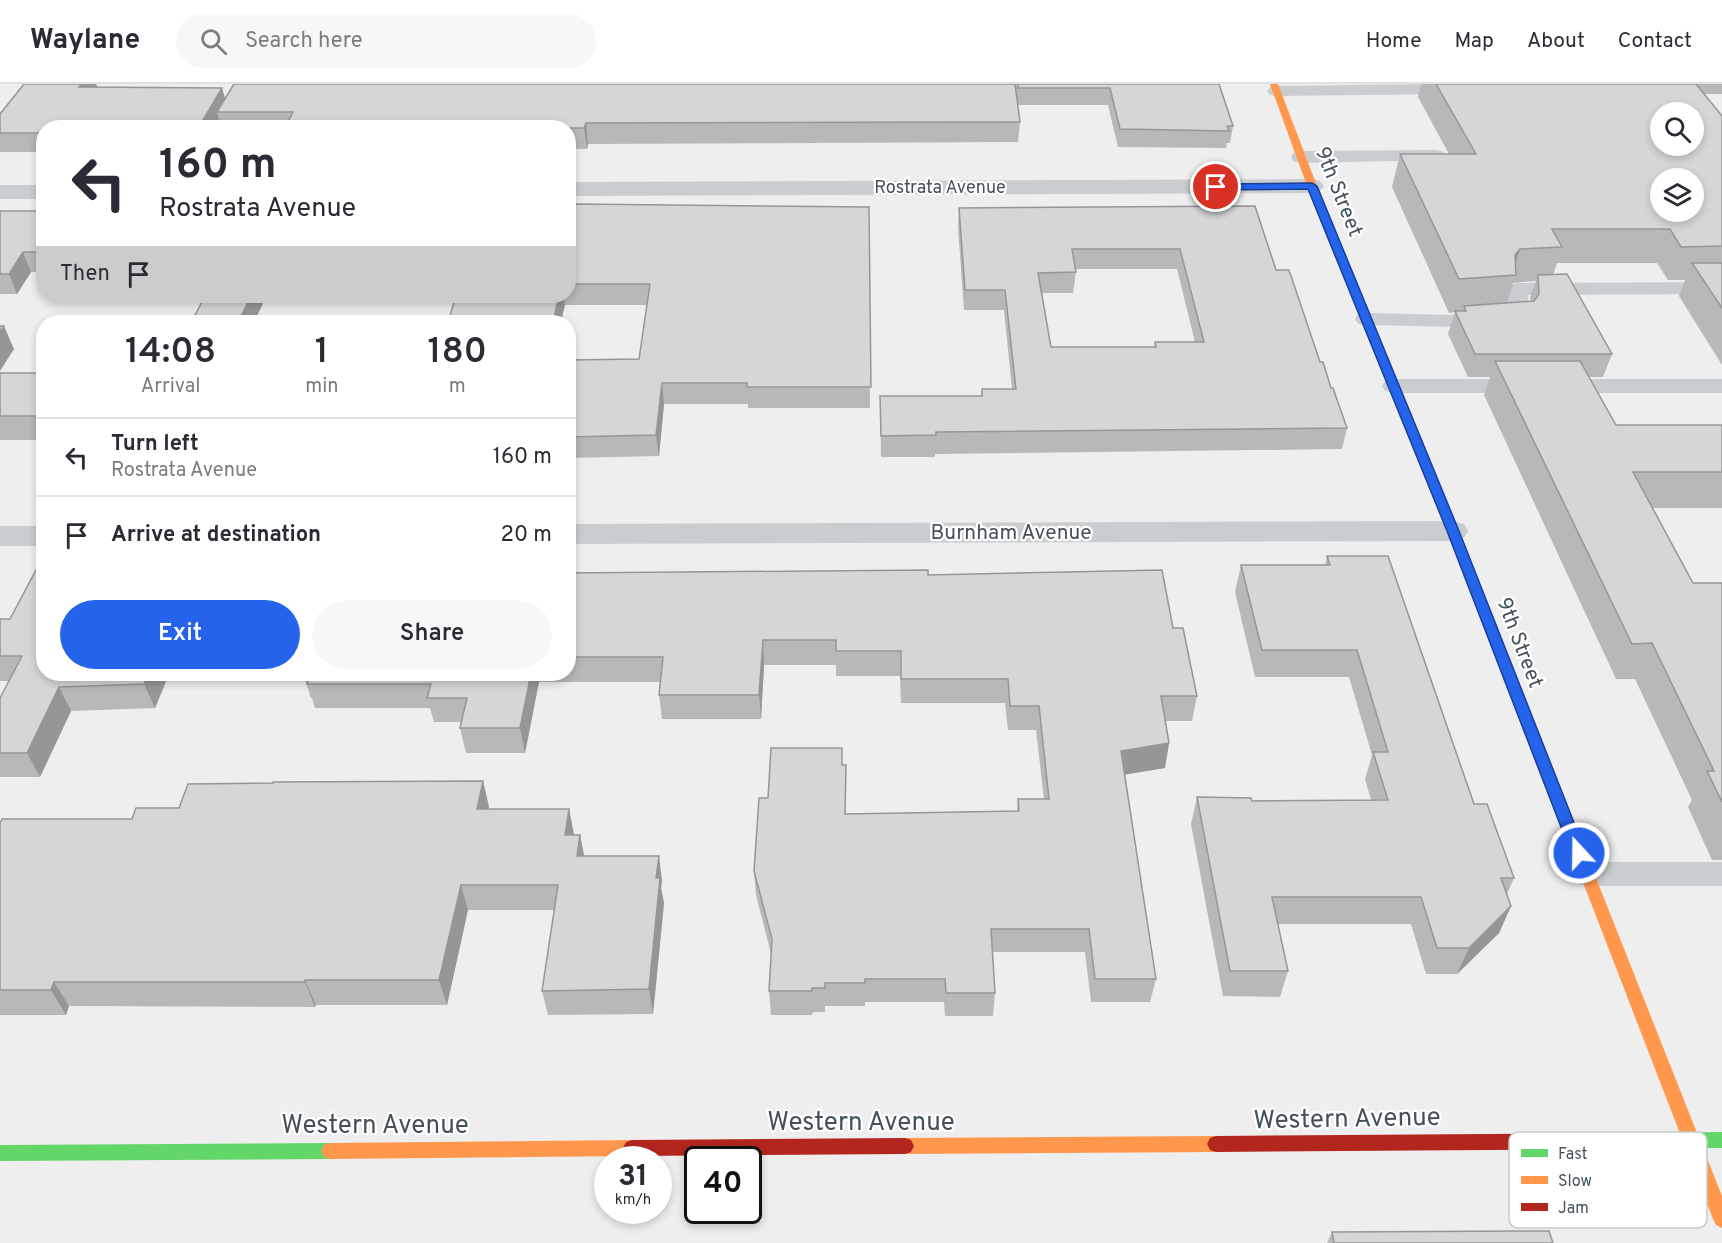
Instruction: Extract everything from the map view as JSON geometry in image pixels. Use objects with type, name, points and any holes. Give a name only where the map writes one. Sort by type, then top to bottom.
[{"type":"street","name":"9th Street","points":[[1275,87],[1300,157],[1453,531],[1688,1132]]},
{"type":"street","name":"Rostrata Avenue","points":[[576,189],[1312,186]]},
{"type":"street","points":[[0,192],[36,192]]},
{"type":"street","name":"Burnham Avenue","points":[[576,534],[1453,531]]},
{"type":"street","points":[[0,536],[36,536]]},
{"type":"street","name":"Western Avenue","points":[[0,1153],[1509,1141]]},
{"type":"street","name":"9th Street","points":[[1707,1181],[1722,1219]]},
{"type":"lane","points":[[1275,87],[1469,89]]},
{"type":"lane","points":[[1300,157],[1440,156]]},
{"type":"lane","points":[[1366,319],[1460,321],[1518,317],[1517,289],[1722,288]]},
{"type":"lane","points":[[1394,386],[1722,386]]},
{"type":"lane","points":[[1587,874],[1722,874]]},
{"type":"building","points":[[24,84],[81,84],[79,87],[222,88],[203,120],[36,120],[36,133],[0,133],[0,114]]},
{"type":"building","points":[[234,84],[1015,84],[1020,122],[586,123],[584,128],[576,128],[576,120],[289,120],[293,112],[217,112]]},
{"type":"building","points":[[1018,84],[1219,84],[1233,126],[1227,126],[1229,131],[1120,129],[1110,88],[1018,88]]},
{"type":"building","points":[[1436,84],[1696,84],[1722,116],[1722,246],[1681,247],[1670,229],[1552,229],[1562,247],[1520,249],[1515,255],[1516,275],[1459,279],[1400,154],[1476,154]]},
{"type":"building","points":[[576,204],[869,207],[871,387],[747,387],[747,383],[662,383],[656,435],[576,437],[576,360],[639,359],[650,284],[576,284]]},
{"type":"building","points":[[1255,206],[1276,270],[1289,270],[1320,362],[1323,362],[1347,428],[936,432],[936,435],[881,436],[880,396],[982,396],[982,389],[1016,389],[1005,290],[965,290],[959,208]],"holes":[[[1072,249],[1180,249],[1204,342],[1155,342],[1156,347],[1051,347],[1038,273],[1076,272]]]},
{"type":"building","points":[[0,211],[36,211],[36,252],[23,252],[9,274],[0,274]]},
{"type":"building","points":[[1692,263],[1722,263],[1722,308]]},
{"type":"building","points":[[1567,274],[1612,354],[1475,354],[1455,311],[1466,311],[1464,306],[1534,301],[1539,294],[1538,275]]},
{"type":"building","points":[[201,303],[248,303],[242,315],[195,315]]},
{"type":"building","points":[[454,303],[557,303],[555,315],[450,315]]},
{"type":"building","points":[[1495,361],[1580,361],[1616,425],[1722,425],[1722,472],[1633,472],[1693,583],[1722,583],[1722,802],[1707,771],[1714,771],[1652,643],[1632,644]]},
{"type":"building","points":[[0,373],[36,373],[36,416],[0,416]]},
{"type":"building","points":[[1327,556],[1388,556],[1474,804],[1487,804],[1514,878],[1501,878],[1511,906],[1469,948],[1437,948],[1421,897],[1272,897],[1288,971],[1230,971],[1197,797],[1251,798],[1252,801],[1388,800],[1373,752],[1388,752],[1357,650],[1262,650],[1241,565],[1330,565]]},
{"type":"building","points":[[36,570],[36,681],[145,681],[144,684],[59,687],[27,753],[0,753],[0,698],[22,656],[0,656],[0,619],[10,619]]},
{"type":"building","points":[[928,570],[928,575],[1162,570],[1173,628],[1183,628],[1197,696],[1161,696],[1169,743],[1121,751],[1156,979],[1095,979],[1089,929],[991,929],[995,993],[946,993],[945,979],[865,979],[865,983],[825,983],[825,988],[812,988],[812,991],[769,991],[772,939],[754,871],[759,798],[768,798],[771,748],[842,748],[842,765],[846,765],[845,814],[1019,811],[1018,799],[1049,799],[1039,706],[1010,706],[1008,679],[901,679],[901,651],[836,651],[836,640],[763,640],[759,695],[659,695],[663,657],[576,657],[576,573]]},
{"type":"building","points":[[308,681],[530,681],[520,728],[460,728],[467,698],[427,698],[431,684],[307,684]]},
{"type":"building","points":[[483,781],[477,809],[569,809],[565,835],[580,835],[577,856],[659,856],[656,878],[660,878],[649,989],[542,991],[558,885],[461,885],[439,980],[54,982],[51,990],[0,990],[0,824],[2,819],[132,819],[136,808],[179,808],[188,784]]},
{"type":"building","points":[[1549,1231],[1553,1243],[1334,1243],[1332,1232]]},
{"type":"traffic: fast","points":[[1378,348],[1453,531],[1564,815]]},
{"type":"traffic: fast","points":[[1707,1140],[1722,1140]]},
{"type":"traffic: fast","points":[[0,1153],[330,1151]]},
{"type":"traffic: slow","points":[[1274,84],[1312,186],[1378,348]]},
{"type":"traffic: slow","points":[[1564,815],[1688,1132]]},
{"type":"traffic: slow","points":[[905,1146],[1216,1144]]},
{"type":"traffic: slow","points":[[330,1151],[594,1148]]},
{"type":"traffic: slow","points":[[1707,1181],[1722,1219]]},
{"type":"traffic: jam","points":[[1216,1144],[1509,1142]]},
{"type":"traffic: jam","points":[[672,1148],[905,1146]]},
{"type":"route","points":[[1216,187],[1312,186],[1453,531],[1579,853]]}]
